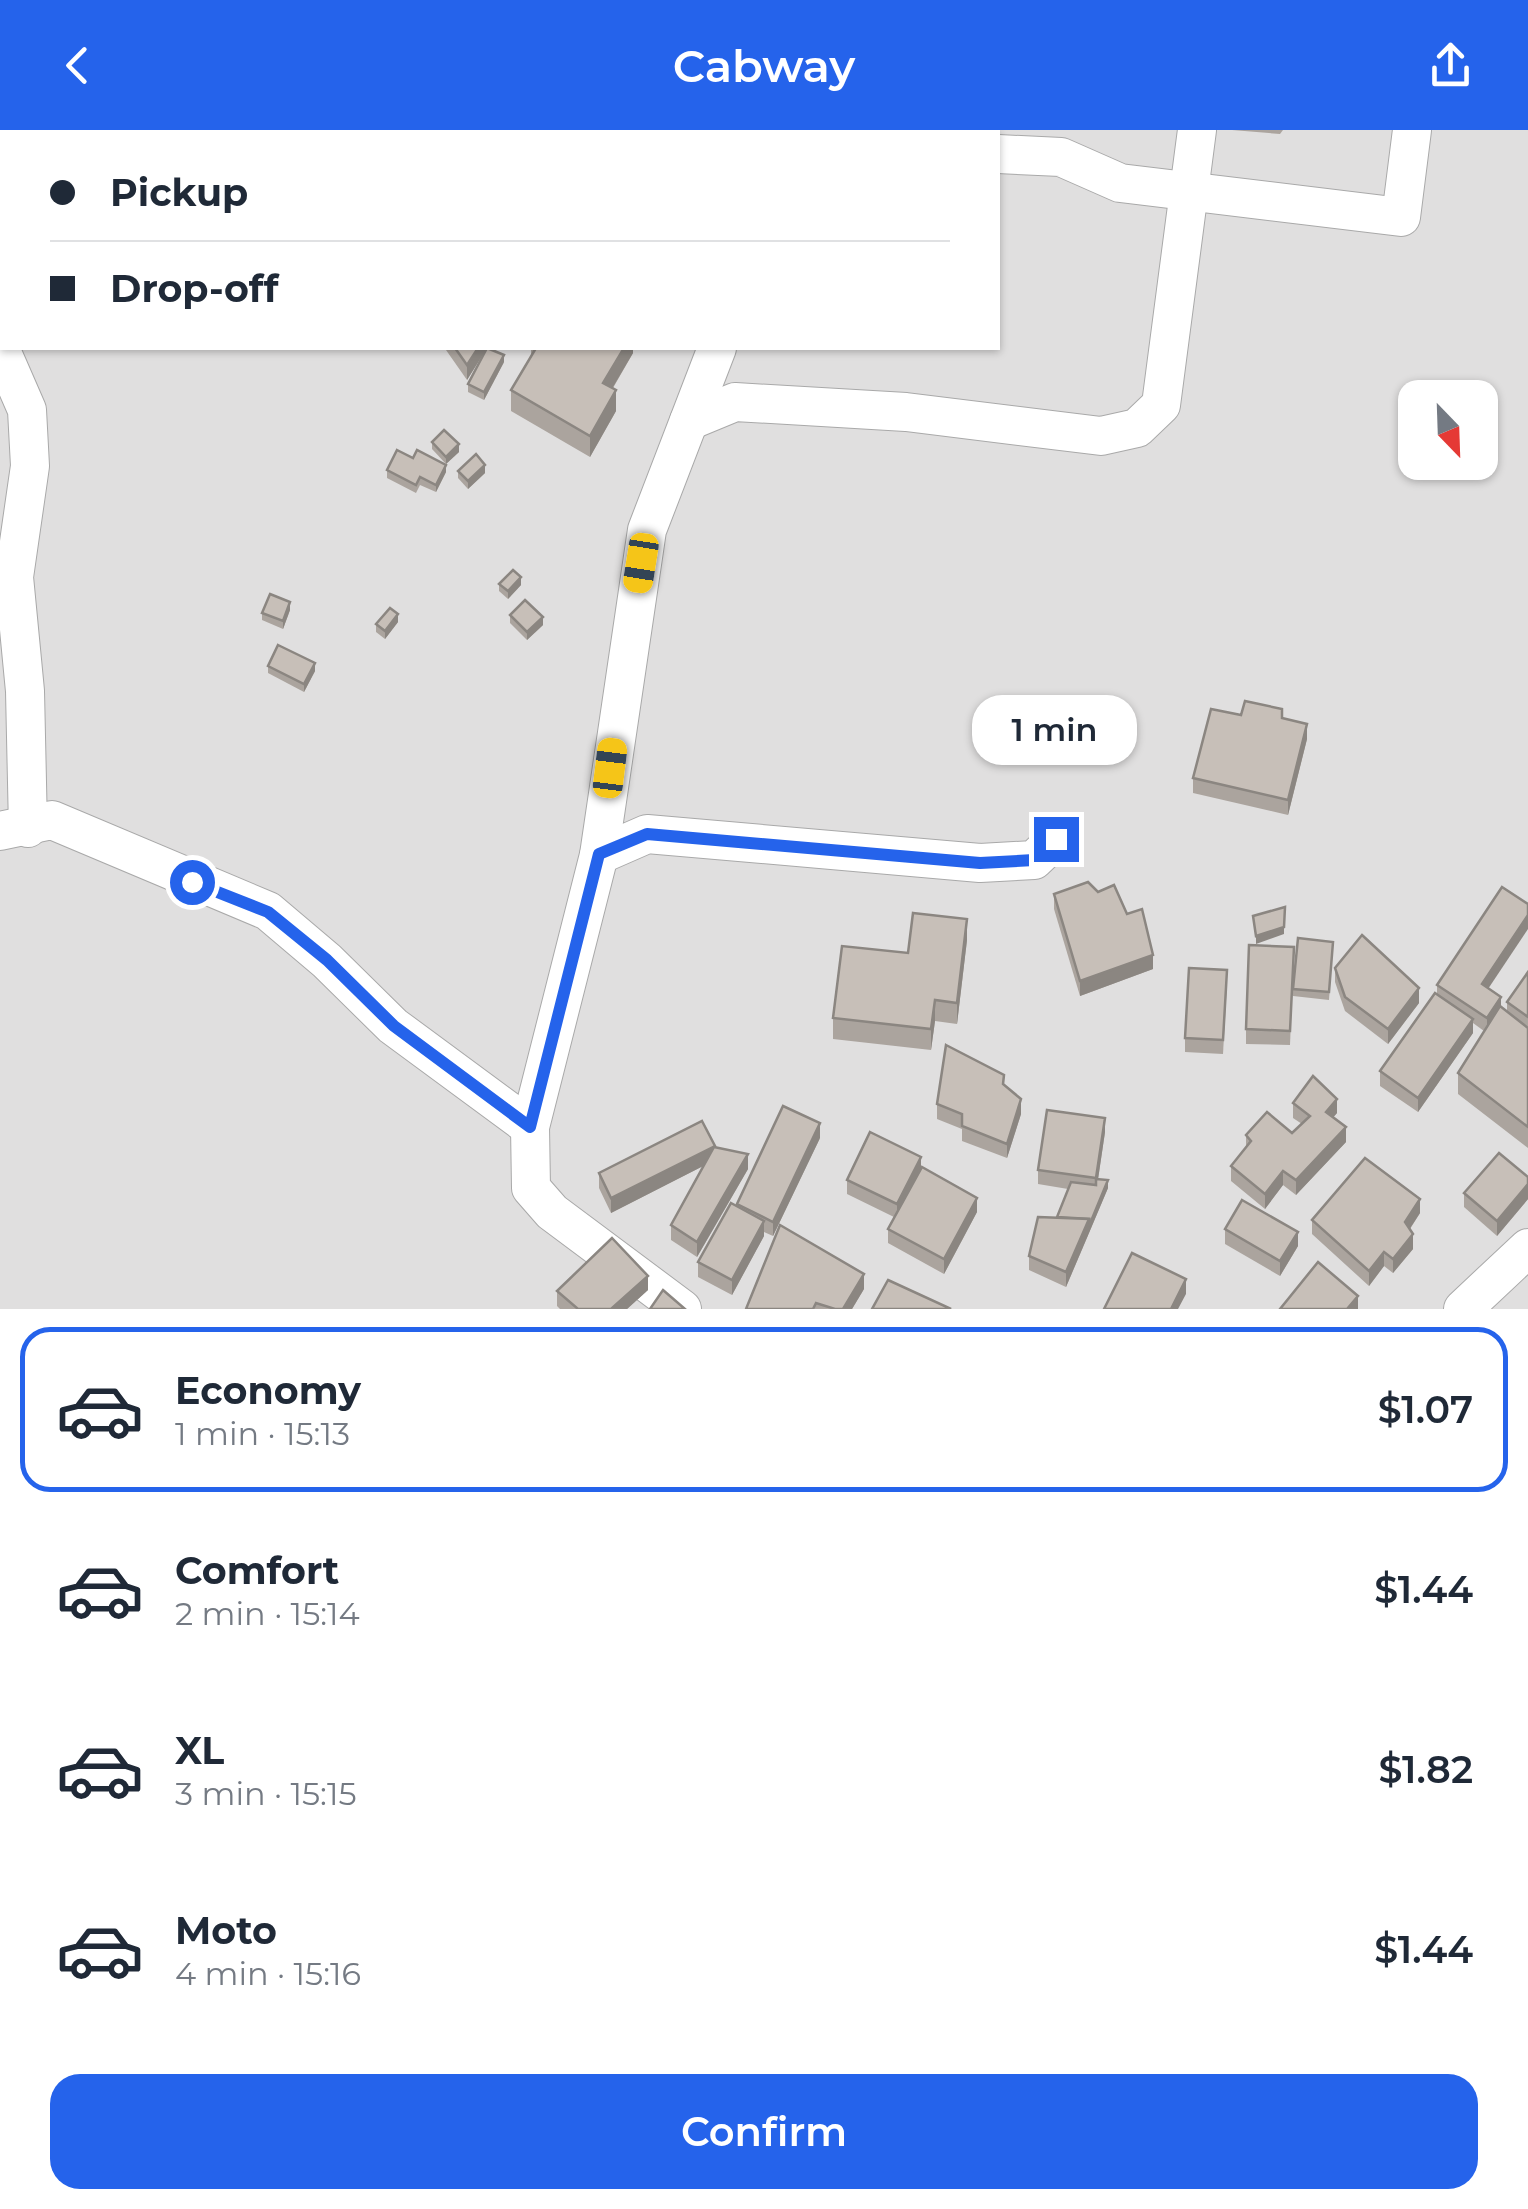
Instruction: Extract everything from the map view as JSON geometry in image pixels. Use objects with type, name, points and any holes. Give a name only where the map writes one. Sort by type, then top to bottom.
[{"type":"street","points":[[690,421],[735,402],[906,412],[1101,436],[1136,428],[1161,406],[1197,130]]},
{"type":"street","points":[[1000,154],[1061,157],[1120,183],[1401,217],[1412,130]]},
{"type":"street","points":[[1,350],[27,410],[30,466],[14,578],[25,691],[14,830],[52,820],[268,912],[327,960],[394,1026],[530,1127]]},
{"type":"street","points":[[682,1309],[552,1212],[531,1188],[530,1127],[599,854],[646,530],[717,350]]},
{"type":"street","points":[[599,854],[647,834],[980,863],[1034,860],[1056,839]]},
{"type":"street","points":[[1463,1309],[1528,1248]]},
{"type":"shaded area","points":[[1000,130],[1528,130],[1528,1309],[0,1309],[0,350],[1000,350]]},
{"type":"building","points":[[456,350],[477,350],[467,365]]},
{"type":"building","points":[[486,350],[504,355],[484,392],[468,384]]},
{"type":"building","points":[[535,350],[623,350],[603,383],[616,390],[590,436],[511,390]]},
{"type":"building","points":[[444,430],[459,444],[446,457],[432,442]]},
{"type":"building","points":[[397,450],[413,458],[417,450],[446,465],[436,485],[420,477],[416,485],[387,470]]},
{"type":"building","points":[[476,454],[485,465],[468,481],[458,471]]},
{"type":"building","points":[[513,570],[521,577],[508,591],[499,584]]},
{"type":"building","points":[[270,594],[290,602],[283,621],[262,613]]},
{"type":"building","points":[[525,600],[543,617],[527,632],[510,615]]},
{"type":"building","points":[[390,608],[398,614],[385,631],[376,624]]},
{"type":"building","points":[[278,645],[315,663],[304,684],[268,666]]},
{"type":"building","points":[[1245,701],[1282,709],[1282,718],[1307,724],[1288,800],[1193,778],[1211,709],[1241,715]]},
{"type":"building","points":[[1088,882],[1098,892],[1114,885],[1127,914],[1142,909],[1153,955],[1080,981],[1054,894]]},
{"type":"building","points":[[1502,887],[1528,904],[1528,915],[1482,984],[1501,997],[1487,1018],[1437,985]]},
{"type":"building","points":[[1285,907],[1284,927],[1256,936],[1253,916]]},
{"type":"building","points":[[913,913],[967,919],[957,1003],[935,1000],[931,1029],[833,1018],[842,946],[908,953]]},
{"type":"building","points":[[1362,935],[1419,988],[1388,1029],[1345,997],[1335,968]]},
{"type":"building","points":[[1298,938],[1333,942],[1329,992],[1293,989]]},
{"type":"building","points":[[1249,945],[1294,947],[1290,1031],[1246,1029]]},
{"type":"building","points":[[1189,968],[1227,970],[1223,1040],[1185,1038]]},
{"type":"building","points":[[1528,972],[1528,1017],[1507,1002]]},
{"type":"building","points":[[1435,993],[1473,1019],[1418,1098],[1380,1071]]},
{"type":"building","points":[[1500,1006],[1528,1028],[1528,1127],[1458,1073]]},
{"type":"building","points":[[946,1045],[1004,1075],[1003,1084],[1021,1099],[1007,1144],[962,1126],[962,1114],[937,1104]]},
{"type":"building","points":[[1313,1076],[1337,1099],[1326,1112],[1346,1127],[1296,1180],[1283,1171],[1265,1194],[1231,1166],[1251,1141],[1246,1135],[1267,1112],[1292,1133],[1310,1116],[1293,1103]]},
{"type":"building","points":[[783,1106],[820,1123],[773,1222],[737,1204]]},
{"type":"building","points":[[1047,1110],[1105,1118],[1096,1178],[1038,1170]]},
{"type":"building","points":[[702,1121],[715,1146],[611,1198],[599,1173]]},
{"type":"building","points":[[870,1132],[921,1157],[897,1204],[847,1180]]},
{"type":"building","points":[[714,1147],[748,1154],[697,1242],[671,1225]]},
{"type":"building","points":[[1499,1153],[1528,1177],[1528,1184],[1497,1221],[1464,1193]]},
{"type":"building","points":[[1365,1158],[1420,1199],[1405,1222],[1413,1234],[1393,1259],[1384,1252],[1369,1271],[1312,1220]]},
{"type":"building","points":[[922,1167],[977,1198],[944,1259],[888,1229]]},
{"type":"building","points":[[1096,1179],[1108,1180],[1089,1226],[1089,1219],[1057,1217],[1071,1182],[1096,1185]]},
{"type":"building","points":[[1242,1200],[1298,1232],[1280,1261],[1225,1229]]},
{"type":"building","points":[[731,1203],[764,1221],[732,1280],[698,1262]]},
{"type":"building","points":[[1038,1217],[1089,1219],[1066,1272],[1029,1256]]},
{"type":"building","points":[[780,1225],[864,1274],[843,1309],[816,1303],[813,1309],[746,1309]]},
{"type":"building","points":[[612,1238],[648,1276],[611,1309],[578,1309],[557,1291]]},
{"type":"building","points":[[1132,1253],[1186,1279],[1171,1309],[1104,1309]]},
{"type":"building","points":[[1318,1262],[1358,1296],[1347,1309],[1280,1309]]},
{"type":"building","points":[[888,1280],[951,1309],[872,1309]]},
{"type":"building","points":[[663,1290],[685,1309],[650,1309]]},
{"type":"route","points":[[192,882],[268,912],[327,960],[394,1026],[530,1127],[599,854],[647,834],[980,863],[1034,860],[1056,839]]}]
